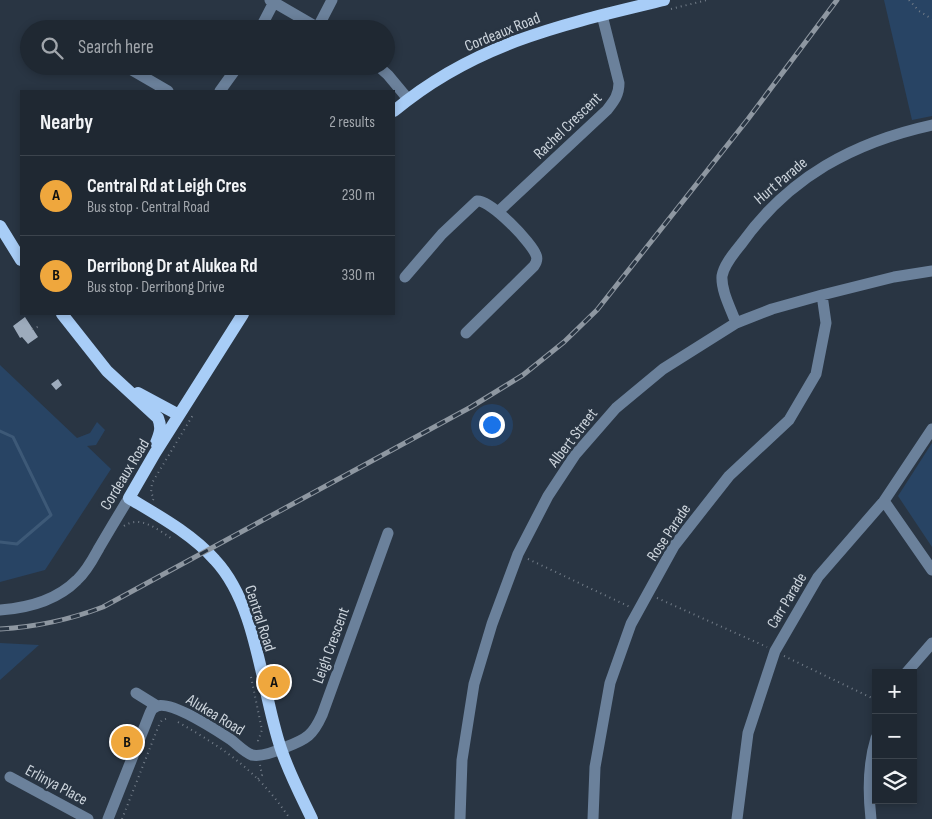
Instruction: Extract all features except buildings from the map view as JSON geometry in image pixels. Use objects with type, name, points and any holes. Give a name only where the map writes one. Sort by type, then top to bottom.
[{"type":"main road","name":"Cordeaux Road","points":[[395,110],[411,97],[455,69],[490,50],[536,33],[664,0]]},
{"type":"main road","points":[[0,226],[20,258]]},
{"type":"main road","points":[[63,315],[97,361],[158,418],[161,425],[160,432],[146,463],[144,473]]},
{"type":"main road","name":"Cordeaux Road","points":[[129,498],[242,315]]},
{"type":"main road","points":[[129,390],[179,415]]},
{"type":"main road","name":"Central Road","points":[[129,498],[202,546],[216,560],[232,582],[246,617],[281,749],[312,819]]},
{"type":"street","points":[[323,20],[332,0]]},
{"type":"street","points":[[264,20],[272,1],[305,20]]},
{"type":"street","name":"Rachel Crescent","points":[[499,211],[579,138],[616,99],[619,83],[602,15]]},
{"type":"street","points":[[395,74],[411,97]]},
{"type":"street","points":[[140,75],[166,90]]},
{"type":"street","points":[[221,90],[233,75]]},
{"type":"street","points":[[388,75],[411,97]]},
{"type":"street","name":"Hurt Parade","points":[[736,323],[723,288],[722,275],[727,264],[753,227],[772,207],[815,170],[838,158],[874,141],[932,125]]},
{"type":"street","points":[[405,277],[442,234],[477,201],[484,202],[499,211],[532,249],[537,256],[537,261],[466,333]]},
{"type":"street","name":"Albert Street","points":[[460,819],[462,760],[474,684],[492,624],[518,554],[548,496],[575,455],[616,408],[663,369],[736,323],[772,309],[822,295],[894,277],[932,271]]},
{"type":"street","name":"Rose Parade","points":[[593,819],[595,767],[610,683],[631,624],[674,546],[729,476],[789,420],[816,374],[826,323],[822,295]]},
{"type":"street","name":"Carr Parade","points":[[737,819],[748,733],[775,651],[818,577],[884,501],[932,429]]},
{"type":"street","name":"Cordeaux Road","points":[[0,610],[37,604],[58,593],[78,579],[87,568],[129,498]]},
{"type":"street","points":[[884,501],[932,570]]},
{"type":"street","name":"Leigh Crescent","points":[[281,749],[296,743],[315,730],[388,533]]},
{"type":"street","points":[[909,669],[932,643]]},
{"type":"street","name":"Alukea Road","points":[[136,693],[157,706],[162,704],[181,711],[251,754],[259,755]]},
{"type":"street","points":[[108,819],[150,713],[157,706]]},
{"type":"street","points":[[259,755],[281,749]]},
{"type":"street","points":[[871,819],[869,788],[872,750]]},
{"type":"street","name":"Erlinya Place","points":[[10,777],[88,819]]},
{"type":"path","points":[[910,0],[919,11],[932,19]]},
{"type":"path","points":[[32,328],[40,326]]},
{"type":"path","points":[[140,521],[174,540]]},
{"type":"path","points":[[518,554],[639,611]]},
{"type":"path","points":[[648,594],[775,651],[872,698]]},
{"type":"path","points":[[251,677],[262,730],[258,741],[262,775],[258,779]]},
{"type":"path","points":[[122,819],[159,725],[162,720],[168,718],[206,738],[234,756],[258,779],[290,819]]},
{"type":"shaded area","points":[[884,0],[932,0],[932,116],[912,120]]},
{"type":"shaded area","points":[[0,365],[77,438],[90,433],[97,422],[105,430],[96,445],[87,446],[111,469],[45,570],[0,582]]},
{"type":"shaded area","points":[[932,443],[932,547],[898,496]]},
{"type":"shaded area","points":[[0,643],[39,645],[0,680]]},
{"type":"waterway","points":[[0,431],[13,437],[51,515],[17,544],[0,542]]},
{"type":"railway","points":[[0,629],[27,627],[52,622],[78,616],[103,607],[471,407],[523,375],[564,342],[597,310],[748,119],[837,0]]},
{"type":"place","name":"Central Rd at Leigh Cres","points":[[274,682]]},
{"type":"place","name":"Derribong Dr at Alukea Rd","points":[[127,742]]}]
